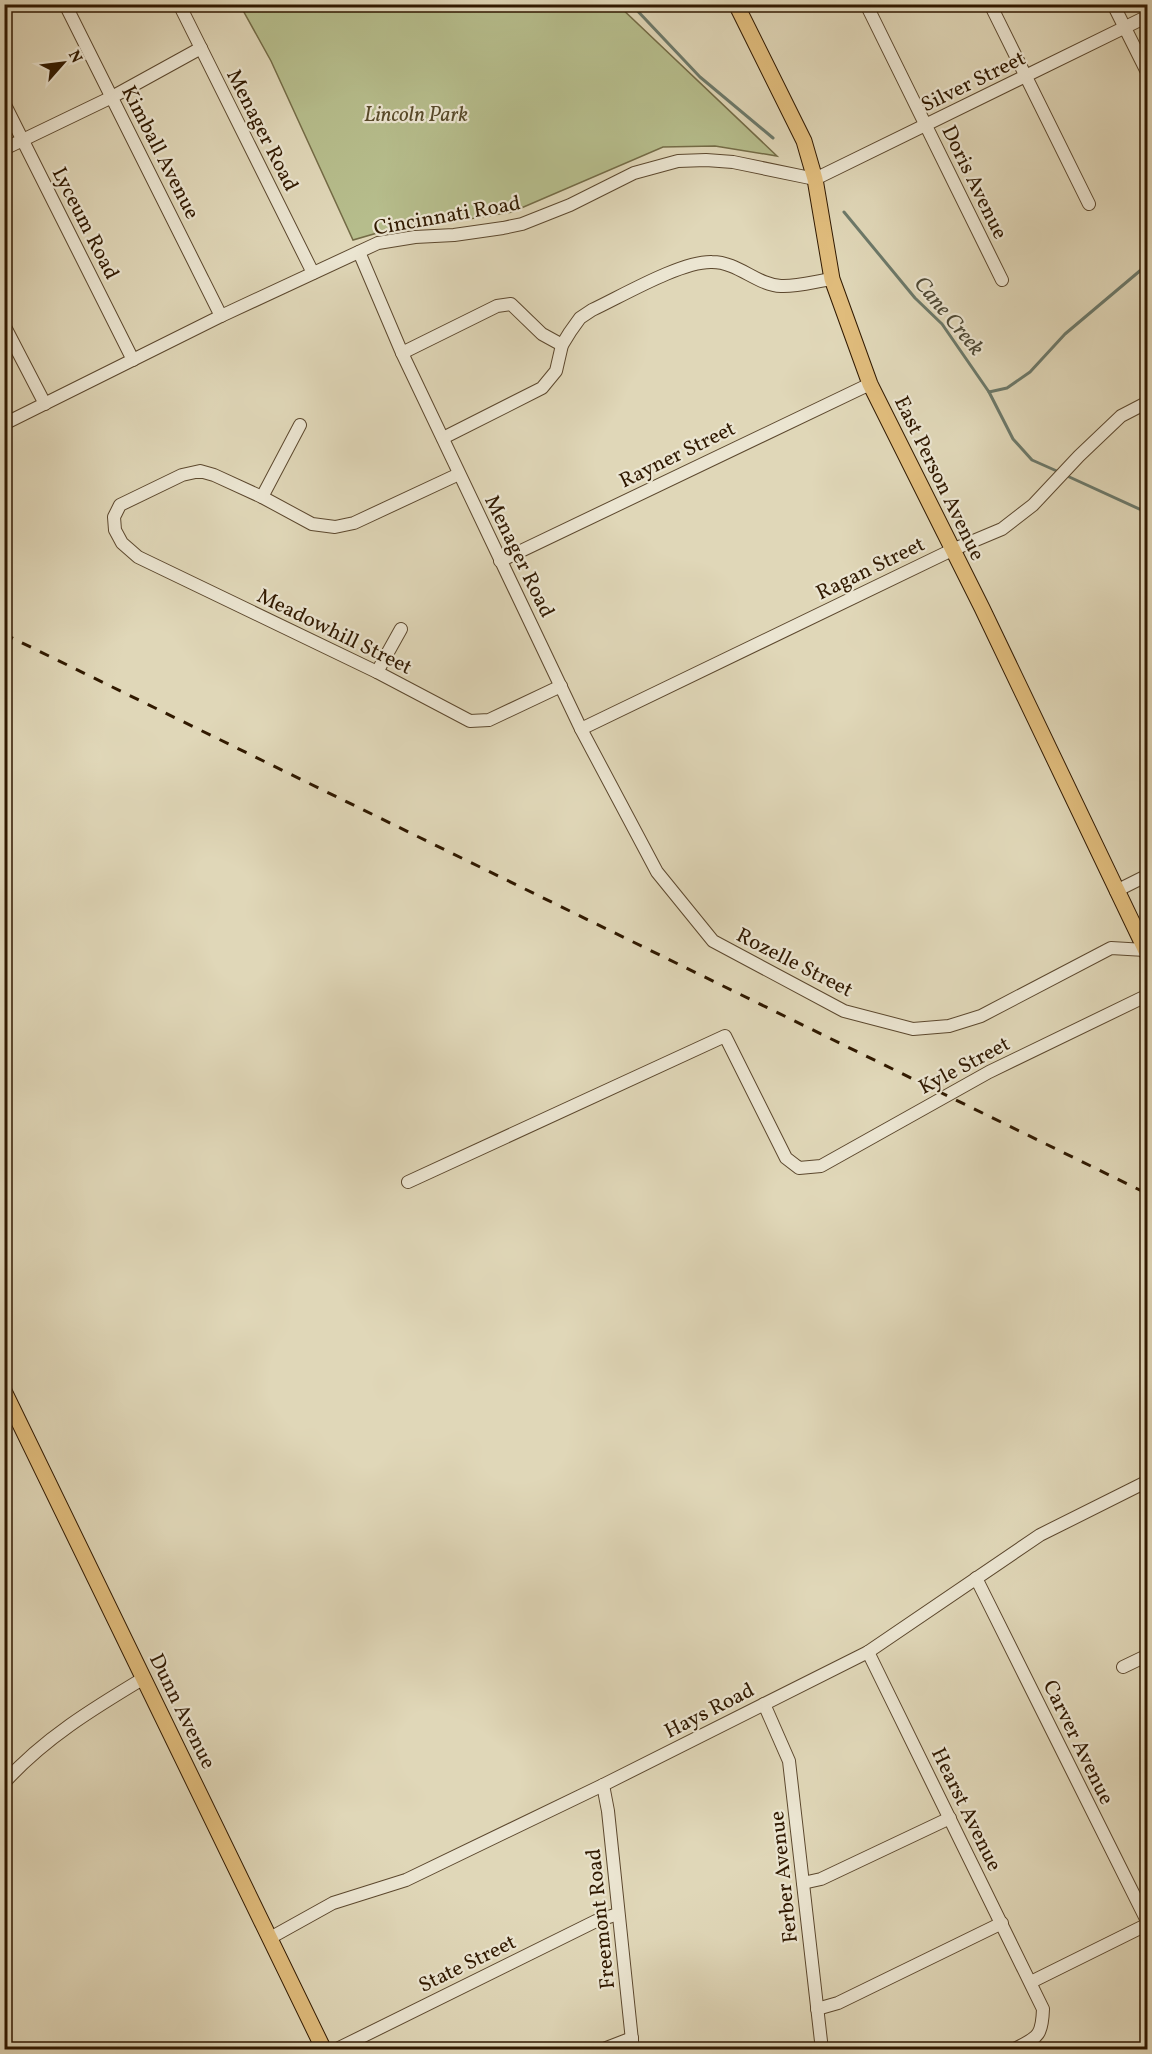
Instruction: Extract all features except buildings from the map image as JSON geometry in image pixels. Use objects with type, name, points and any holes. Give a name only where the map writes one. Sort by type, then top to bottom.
[{"type":"main road","name":"East Person Avenue","points":[[736,4],[804,141],[815,179],[832,279],[870,384],[982,608],[1146,953]]},
{"type":"main road","name":"Dunn Avenue","points":[[4,1391],[324,2049]]},
{"type":"street","name":"Kimball Avenue","points":[[65,4],[221,316]]},
{"type":"street","name":"Menager Road","points":[[179,4],[313,273]]},
{"type":"street","name":"Doris Avenue","points":[[866,4],[1002,280]]},
{"type":"street","points":[[990,4],[1089,204]]},
{"type":"street","points":[[1113,4],[1148,74]]},
{"type":"street","name":"Silver Street","points":[[815,179],[1148,16]]},
{"type":"street","points":[[4,148],[112,97],[201,48]]},
{"type":"street","name":"Lyceum Road","points":[[4,103],[133,360]]},
{"type":"street","name":"Cincinnati Road","points":[[4,424],[221,316],[378,243],[415,237],[454,235],[522,224],[570,205],[634,173],[678,161],[733,162],[815,179]]},
{"type":"street","name":"Menager Road","points":[[359,252],[402,353],[500,561],[581,729],[657,872]]},
{"type":"street","points":[[443,438],[542,388],[556,371],[562,345],[580,318],[592,310],[691,264],[713,262],[731,265],[781,286],[832,279]]},
{"type":"street","points":[[402,353],[497,306],[511,304],[542,334],[562,345]]},
{"type":"street","points":[[4,325],[45,404]]},
{"type":"street","name":"Rayner Street","points":[[500,561],[870,384]]},
{"type":"street","name":"Ragan Street","points":[[581,729],[952,550],[1002,529],[1033,505],[1121,416],[1148,402]]},
{"type":"street","points":[[300,425],[262,496],[312,524],[335,527],[354,524],[459,474]]},
{"type":"street","name":"Meadowhill Street","points":[[262,496],[200,471],[182,475],[120,505],[114,517],[115,530],[122,543],[138,557],[377,672],[470,721],[489,720],[561,686]]},
{"type":"street","points":[[377,672],[401,629]]},
{"type":"street","name":"Rozelle Street","points":[[657,872],[713,941],[844,1011],[913,1029],[949,1026],[981,1016],[1111,948],[1146,953]]},
{"type":"street","points":[[1116,891],[1148,875]]},
{"type":"street","name":"Kyle Street","points":[[408,1182],[725,1036],[786,1158],[799,1168],[821,1166],[989,1072],[1148,994]]},
{"type":"street","name":"Hays Road","points":[[270,1938],[333,1904],[406,1880],[603,1785],[868,1652],[1040,1535],[1148,1481]]},
{"type":"street","name":"Carver Avenue","points":[[976,1578],[1148,1923]]},
{"type":"street","name":"Hearst Avenue","points":[[868,1652],[1043,2009],[1042,2025],[1036,2038],[1013,2049]]},
{"type":"street","points":[[1123,1667],[1148,1655]]},
{"type":"street","points":[[4,1783],[16,1770],[86,1713],[144,1678]]},
{"type":"street","name":"Ferber Avenue","points":[[764,1704],[789,1761],[822,2049]]},
{"type":"street","name":"Freemont Road","points":[[603,1785],[608,1811],[632,2044]]},
{"type":"street","points":[[803,1883],[821,1879],[950,1818]]},
{"type":"street","name":"State Street","points":[[335,2049],[596,1921],[618,1914]]},
{"type":"street","points":[[817,2009],[838,2003],[1002,1923]]},
{"type":"street","points":[[1031,1982],[1148,1923]]},
{"type":"street","points":[[601,2049],[632,2044]]},
{"type":"green space","name":"Lincoln Park","points":[[240,5],[618,5],[777,156],[715,146],[663,147],[512,212],[463,220],[408,224],[353,240],[271,61]]},
{"type":"waterway","name":"Cane Creek","points":[[631,4],[700,77],[773,138]]},
{"type":"waterway","name":"Cane Creek","points":[[844,212],[915,298],[942,324],[989,392],[1007,388],[1030,372],[1065,334],[1148,264]]},
{"type":"waterway","points":[[989,392],[1013,439],[1032,460],[1059,472]]},
{"type":"waterway","points":[[1065,475],[1148,513]]},
{"type":"railway","points":[[4,634],[1148,1194]]}]
